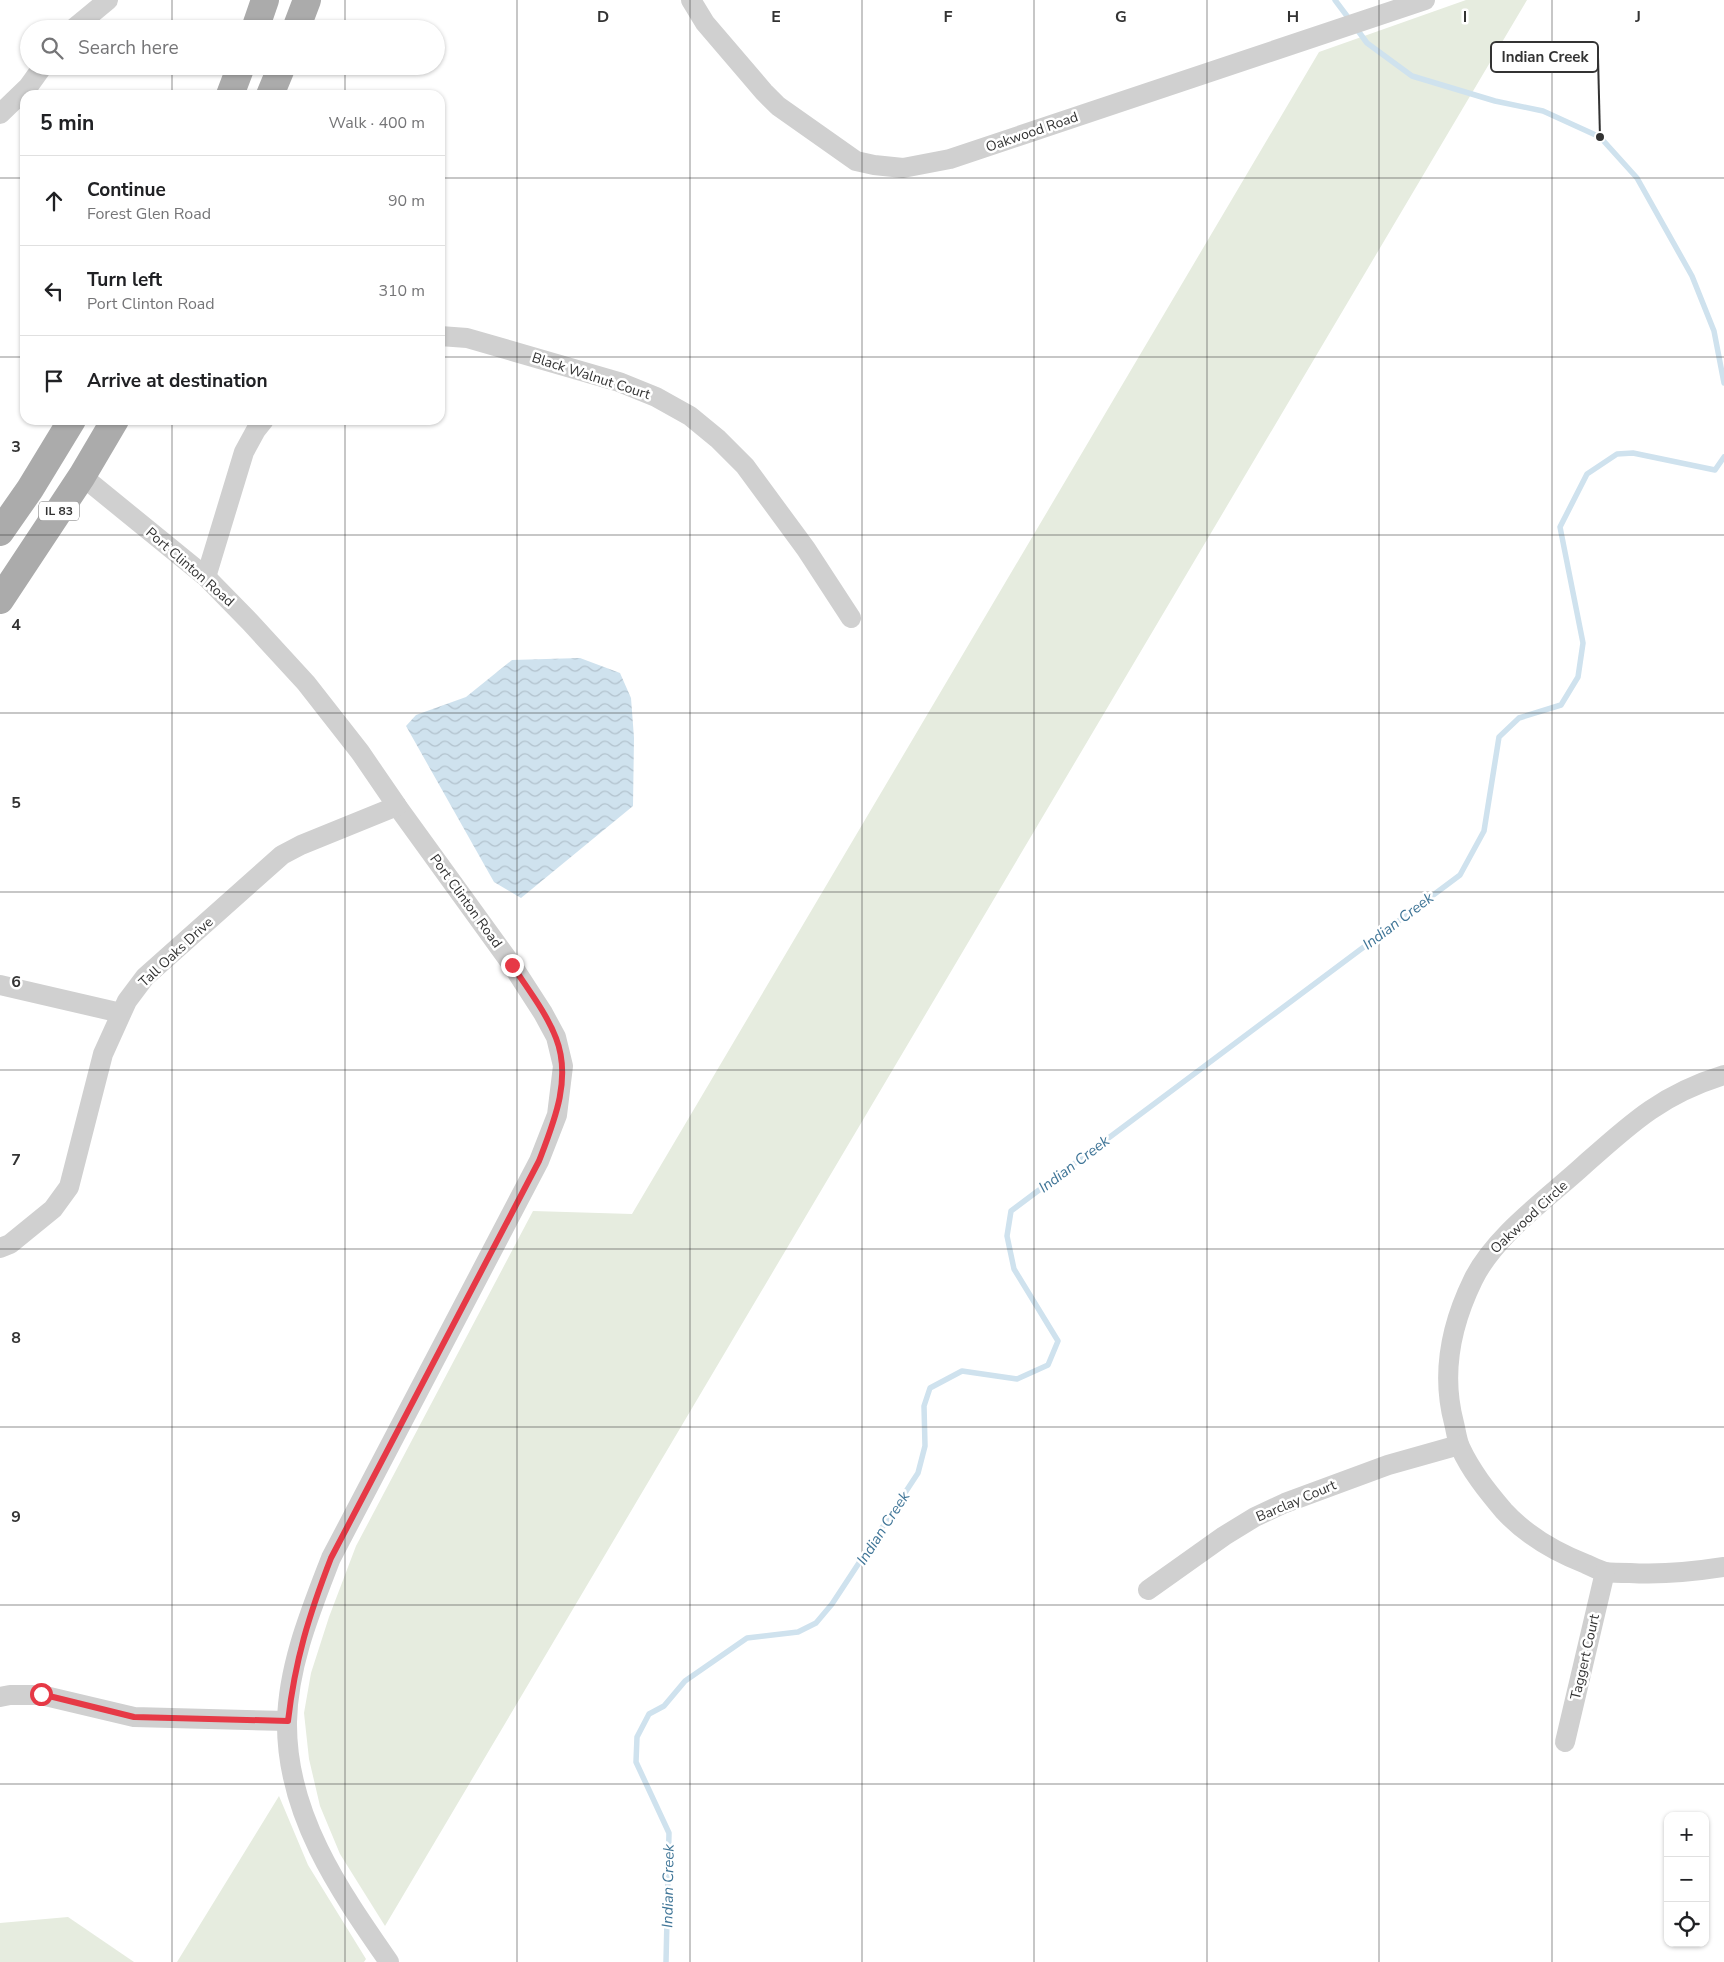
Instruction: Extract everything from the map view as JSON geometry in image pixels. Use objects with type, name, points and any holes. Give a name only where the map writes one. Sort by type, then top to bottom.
[{"type":"main road","points":[[258,20],[265,0]]},
{"type":"main road","points":[[299,20],[307,0]]},
{"type":"main road","points":[[232,90],[238,75]]},
{"type":"main road","points":[[272,90],[278,75]]},
{"type":"main road","name":"IL 83","points":[[0,532],[30,489],[69,425]]},
{"type":"main road","name":"IL 83","points":[[0,600],[82,476],[112,425]]},
{"type":"street","points":[[84,20],[108,0]]},
{"type":"street","name":"Oakwood Road","points":[[692,0],[705,23],[756,85],[778,106],[856,161],[903,168],[950,159],[1425,0]]},
{"type":"street","points":[[25,90],[37,75]]},
{"type":"street","points":[[0,114],[20,95]]},
{"type":"street","name":"Black Walnut Court","points":[[445,336],[467,338],[619,382],[656,397],[690,416],[718,439],[745,466],[806,549],[851,618]]},
{"type":"street","points":[[206,577],[244,452],[260,425]]},
{"type":"street","name":"Port Clinton Road","points":[[82,476],[206,577],[306,683],[360,752],[396,806],[512,965],[556,1037],[563,1066],[557,1115],[539,1161],[331,1558],[301,1643],[292,1683],[288,1721],[290,1759],[300,1805],[318,1848],[348,1904],[389,1962]]},
{"type":"street","name":"Tall Oaks Drive","points":[[0,1248],[10,1244],[54,1209],[70,1187],[103,1054],[120,1013],[145,977],[282,855],[301,845],[396,806]]},
{"type":"street","points":[[0,985],[120,1013]]},
{"type":"street","name":"Oakwood Circle","points":[[1724,1074],[1684,1089],[1660,1102],[1632,1122],[1508,1233],[1486,1257],[1473,1279],[1460,1310],[1452,1339],[1448,1374],[1448,1402],[1459,1445],[1484,1488],[1516,1524],[1535,1539],[1571,1559],[1605,1572],[1660,1575],[1724,1567]]},
{"type":"street","name":"Barclay Court","points":[[1148,1590],[1224,1536],[1285,1502],[1388,1465],[1459,1445]]},
{"type":"street","name":"Taggert Court","points":[[1565,1742],[1605,1572]]},
{"type":"street","points":[[0,1697],[10,1694],[41,1694],[134,1717],[288,1721]]},
{"type":"shaded area","points":[[1466,0],[1527,0],[385,1926],[340,1854],[320,1806],[309,1759],[304,1713],[311,1673],[329,1617],[356,1546],[533,1211],[632,1214],[1319,52]]},
{"type":"shaded area","points":[[279,1796],[308,1865],[366,1959],[364,1962],[177,1962]]},
{"type":"shaded area","points":[[68,1917],[134,1962],[0,1962],[0,1923]]},
{"type":"water","points":[[580,658],[620,673],[631,698],[634,738],[633,806],[521,898],[494,882],[406,726],[416,715],[466,697],[512,660]]},
{"type":"waterway","name":"Indian Creek","points":[[1335,0],[1350,20]]},
{"type":"waterway","name":"Indian Creek","points":[[1356,28],[1367,43],[1412,76],[1495,101],[1543,111],[1600,137],[1637,178],[1692,276],[1714,331],[1724,383]]},
{"type":"waterway","name":"Indian Creek","points":[[666,1962],[669,1833],[636,1762],[637,1737],[649,1714],[664,1706],[685,1681],[747,1638],[798,1632],[816,1623],[832,1604],[918,1473],[925,1446],[924,1406],[930,1388],[962,1371],[1017,1379],[1048,1365],[1058,1341],[1014,1269],[1007,1236],[1011,1211],[1460,875],[1484,831],[1499,737],[1519,718],[1561,705],[1578,677],[1583,643],[1560,527],[1587,474],[1617,454],[1633,453],[1715,470],[1724,457]]},
{"type":"place","name":"Indian Creek","points":[[1600,137]]},
{"type":"route","points":[[41,1694],[134,1717],[288,1721],[292,1683],[301,1643],[331,1558],[539,1161],[557,1115],[563,1066],[556,1037],[512,965]]}]
